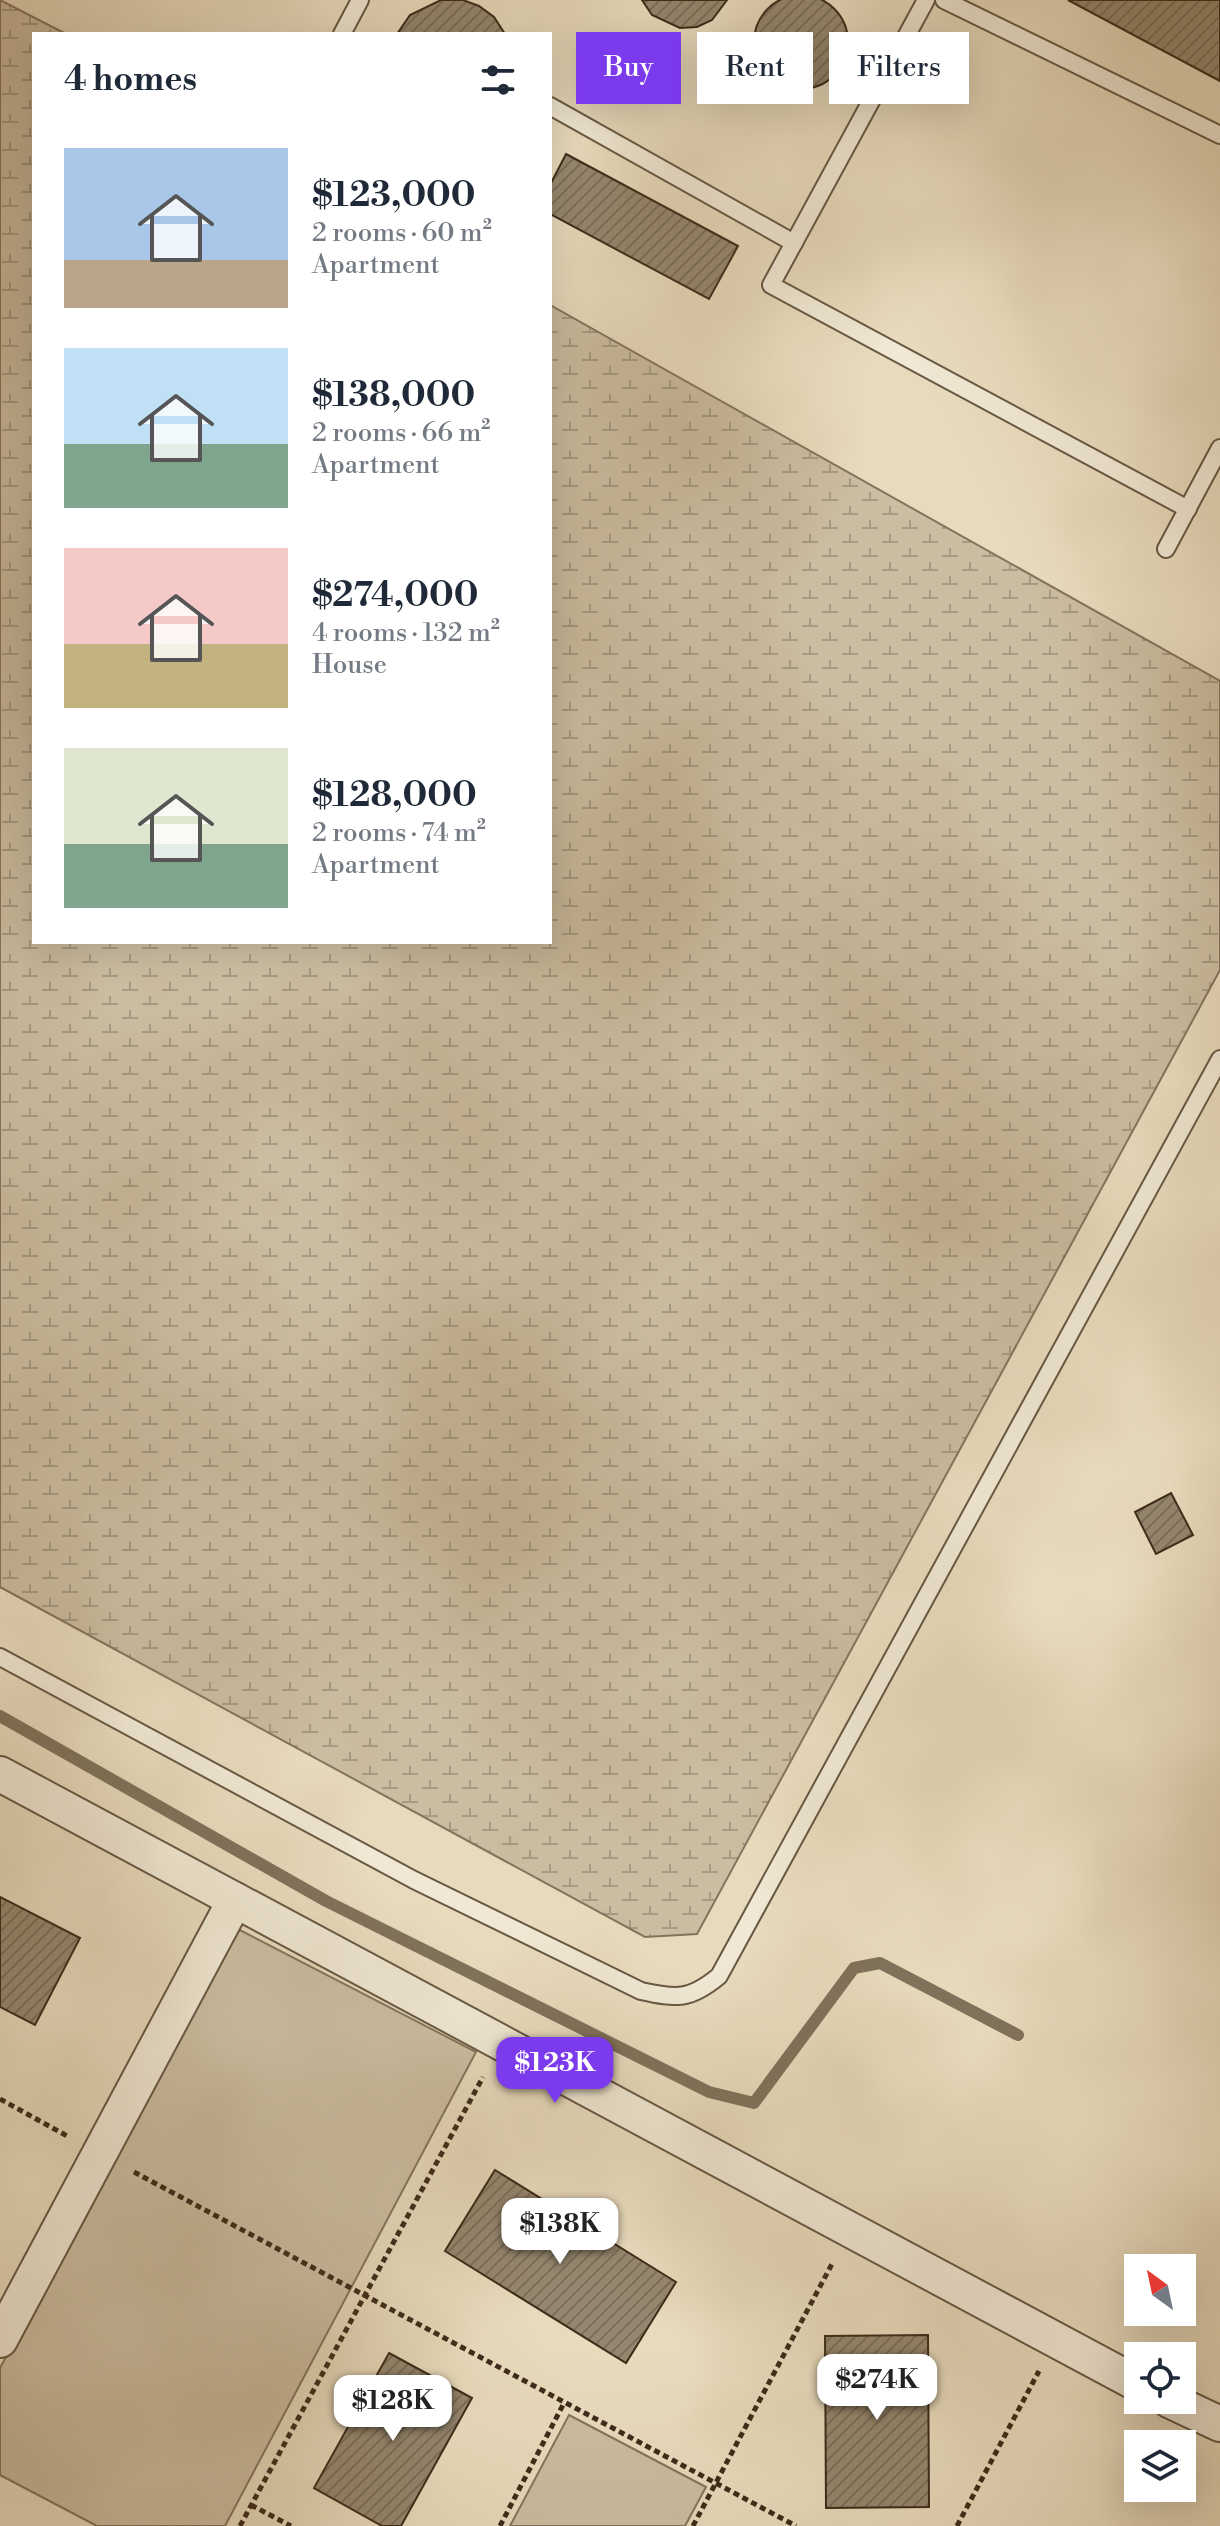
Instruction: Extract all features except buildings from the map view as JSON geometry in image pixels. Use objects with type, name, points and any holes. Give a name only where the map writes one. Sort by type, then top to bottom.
[{"type":"street","points":[[0,1774],[1124,2376]]},
{"type":"street","points":[[0,2340],[235,1900]]},
{"type":"street","points":[[1196,2413],[1220,2424]]},
{"type":"lane","points":[[343,32],[360,0]]},
{"type":"lane","points":[[926,0],[771,285],[1188,509]]},
{"type":"lane","points":[[944,0],[1220,135]]},
{"type":"lane","points":[[552,107],[794,243]]},
{"type":"lane","points":[[1166,549],[1220,448]]},
{"type":"lane","points":[[0,1657],[414,1880],[641,1991],[671,1997],[699,1993],[719,1976],[1220,1059]]},
{"type":"path","points":[[240,2526],[501,2043]]},
{"type":"path","points":[[0,2099],[796,2526]]},
{"type":"path","points":[[693,2526],[850,2230]]},
{"type":"path","points":[[957,2526],[1056,2340]]},
{"type":"path","points":[[500,2526],[564,2403]]},
{"type":"path","points":[[251,2505],[291,2526]]},
{"type":"green space","points":[[0,0],[62,32],[32,32],[32,944],[552,944],[552,306],[1220,681],[1220,970],[697,1934],[645,1937],[0,1587]]},
{"type":"green space","points":[[236,1928],[476,2052],[225,2526],[97,2526],[0,2475],[0,2368]]},
{"type":"green space","points":[[569,2415],[706,2487],[685,2526],[510,2526]]},
{"type":"waterway","points":[[0,1716],[326,1901],[709,2092],[754,2103],[854,1968],[880,1963],[1018,2035]]}]
